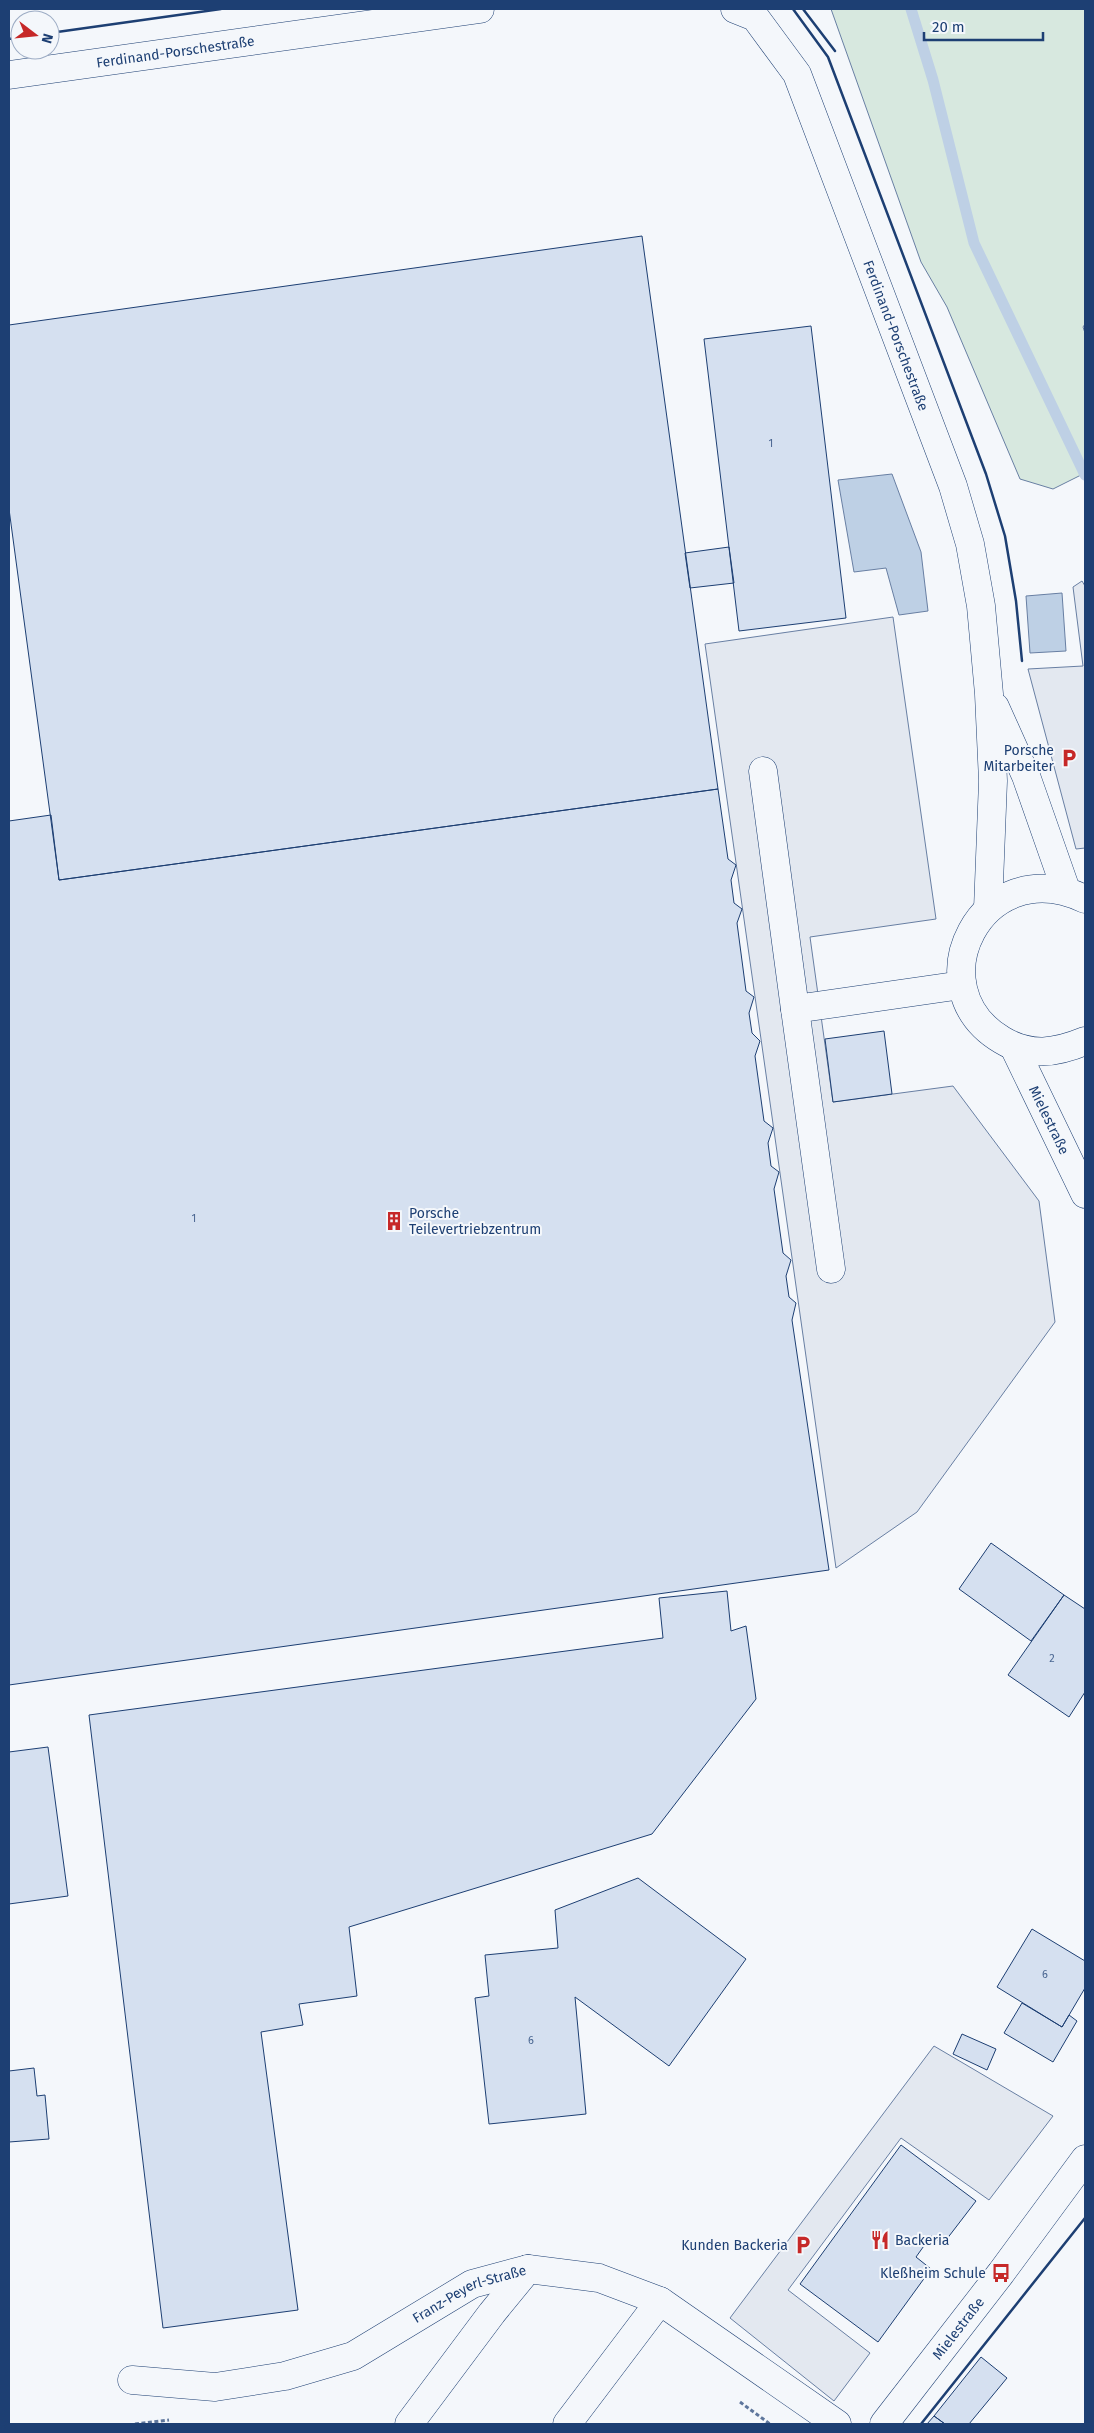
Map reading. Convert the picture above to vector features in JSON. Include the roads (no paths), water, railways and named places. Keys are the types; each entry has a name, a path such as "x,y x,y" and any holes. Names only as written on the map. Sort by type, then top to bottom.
{"street":[{"name":"Ferdinand-Porschestraße","path":"9,75 338,18 480,9"},
{"name":"Ferdinand-Porschestraße","path":"735,9 754,17 797,74 953,486 970,544 981,606 989,694 993,781 988,909"},
{"name":"Ferdinand-Porschestraße","path":"989,694 1076,895"},
{"path":"763,771 831,1269"},
{"path":"1076,895 1038,887 1011,894 988,909 970,931 962,958 962,985 972,1012 990,1033 1014,1047 1038,1053 1063,1051 1085,1042"},
{"path":"795,1009 962,985"},
{"name":"Mielestraße","path":"1014,1047 1085,1194"},
{"name":"Mielestraße","path":"884,2424 958,2331 1085,2159"},
{"path":"409,2424 492,2313 528,2269"},
{"name":"Franz-Peyerl-Straße","path":"132,2380 216,2387 285,2376 353,2356 472,2284 528,2269 598,2278 660,2301 837,2424"},
{"path":"567,2424 660,2301"}],"water":[{"path":"892,474 921,552 928,611 899,615 886,568 854,572 838,480"},
{"path":"1062,593 1066,651 1030,653 1026,596"}],"waterway":[{"path":"911,9 933,80 974,243 1085,475"}],"place":[{"name":"Porsche Mitarbeiter","path":"1069,758"},
{"name":"Porsche Teilevertriebzentrum","path":"394,1221"},
{"name":"Backeria","path":"880,2240"},
{"name":"Kunden Backeria","path":"803,2245"},
{"name":"Kleßheim Schule","path":"1001,2273"}]}
